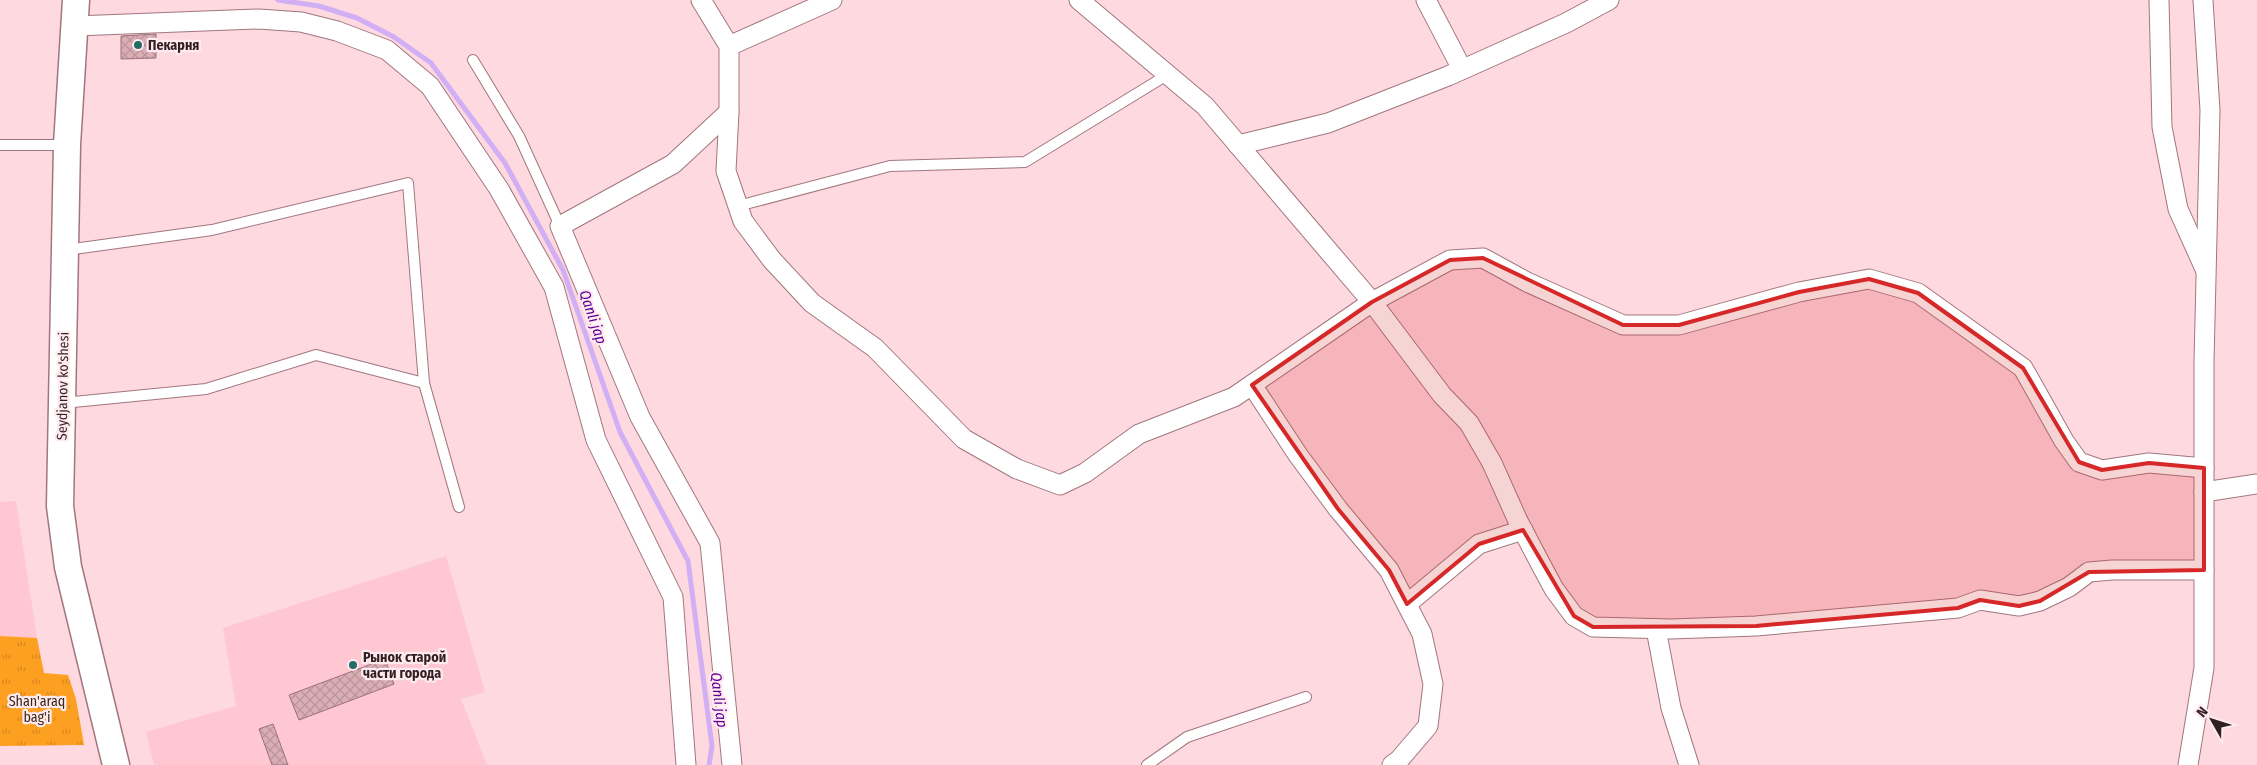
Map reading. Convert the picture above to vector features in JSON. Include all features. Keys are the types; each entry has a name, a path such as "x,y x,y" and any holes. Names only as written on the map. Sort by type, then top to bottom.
{"main road":[{"name":"Seydjanov ko'shesi","path":"76,0 67,145 60,486 61,526 80,620 116,765"}],"street":[{"path":"701,0 729,46 729,112 726,171 743,221 772,260 812,303 875,348 964,439 1017,469 1060,485 1086,473 1139,434 1234,397 1372,302 1450,260 1483,258 1527,282 1623,326 1679,325 1799,292 1869,279 1918,292 2023,368 2064,440 2079,462 2102,470 2149,463 2204,468"},
{"path":"729,46 832,0"},
{"path":"1079,0 1205,106 1372,302 1442,396 1469,423 1492,463 1523,530 1554,589 1574,616 1593,627 1656,629 1756,626 1958,608 1980,600 2019,606 2040,601 2069,587 2089,572 2112,570 2204,570"},
{"path":"1426,0 1462,69"},
{"path":"1238,145 1328,123 1462,69 1566,23 1609,0"},
{"path":"2159,0 2162,127 2178,209 2207,273"},
{"path":"2188,765 2204,668 2204,468 2210,110 2203,0"},
{"path":"75,26 259,19 301,22 337,30 386,50 430,86 499,189 554,287 596,440 673,597 686,765"},
{"path":"729,112 673,164 560,226 640,417 710,543 732,765"},
{"path":"1252,385 1298,455 1338,509 1389,570 1422,634 1433,684 1428,726 1399,760 1392,765"},
{"path":"2204,492 2257,484"},
{"path":"1407,604 1479,544 1523,530"},
{"path":"1656,629 1671,708 1689,765"}],"lane":[{"path":"473,60 519,136 560,226"},
{"path":"738,206 890,166 1025,162 1168,75"},
{"path":"0,145 67,145"},
{"path":"65,250 212,230 408,183 424,383 459,507"},
{"path":"63,403 206,388 316,355 424,383"},
{"path":"1147,765 1187,737 1306,697"}],"highlighted area":[{"path":"1483,258 1623,325 1679,325 1799,292 1869,279 1918,293 2023,368 2079,462 2102,470 2149,463 2204,468 2204,570 2089,572 2040,601 2019,606 1980,600 1958,608 1756,626 1593,627 1574,616 1523,530 1479,544 1407,604 1389,570 1338,509 1252,385 1372,302 1450,260"}],"shaded area":[{"path":"16,501 37,638 0,636 0,502"},
{"name":"Рынок старой части города","path":"446,556 485,692 461,699 487,765 154,765 146,732 236,706 223,628"}],"green space":[{"name":"Shan'araq bag'i","path":"0,636 37,638 44,673 68,675 76,699 84,745 0,746"}],"building":[{"name":"Пекарня","path":"156,34 156,58 121,59 121,36"},
{"path":"385,659 394,684 299,720 289,695"},
{"path":"273,724 288,765 272,765 259,729"}],"waterway":[{"name":"Qanli jap","path":"278,0 319,6 357,18 394,37 431,63 505,163 563,270 620,432 688,561 712,746 709,765"}],"place":[{"name":"Пекарня","path":"138,45"},
{"name":"Рынок старой части города","path":"353,665"}]}
